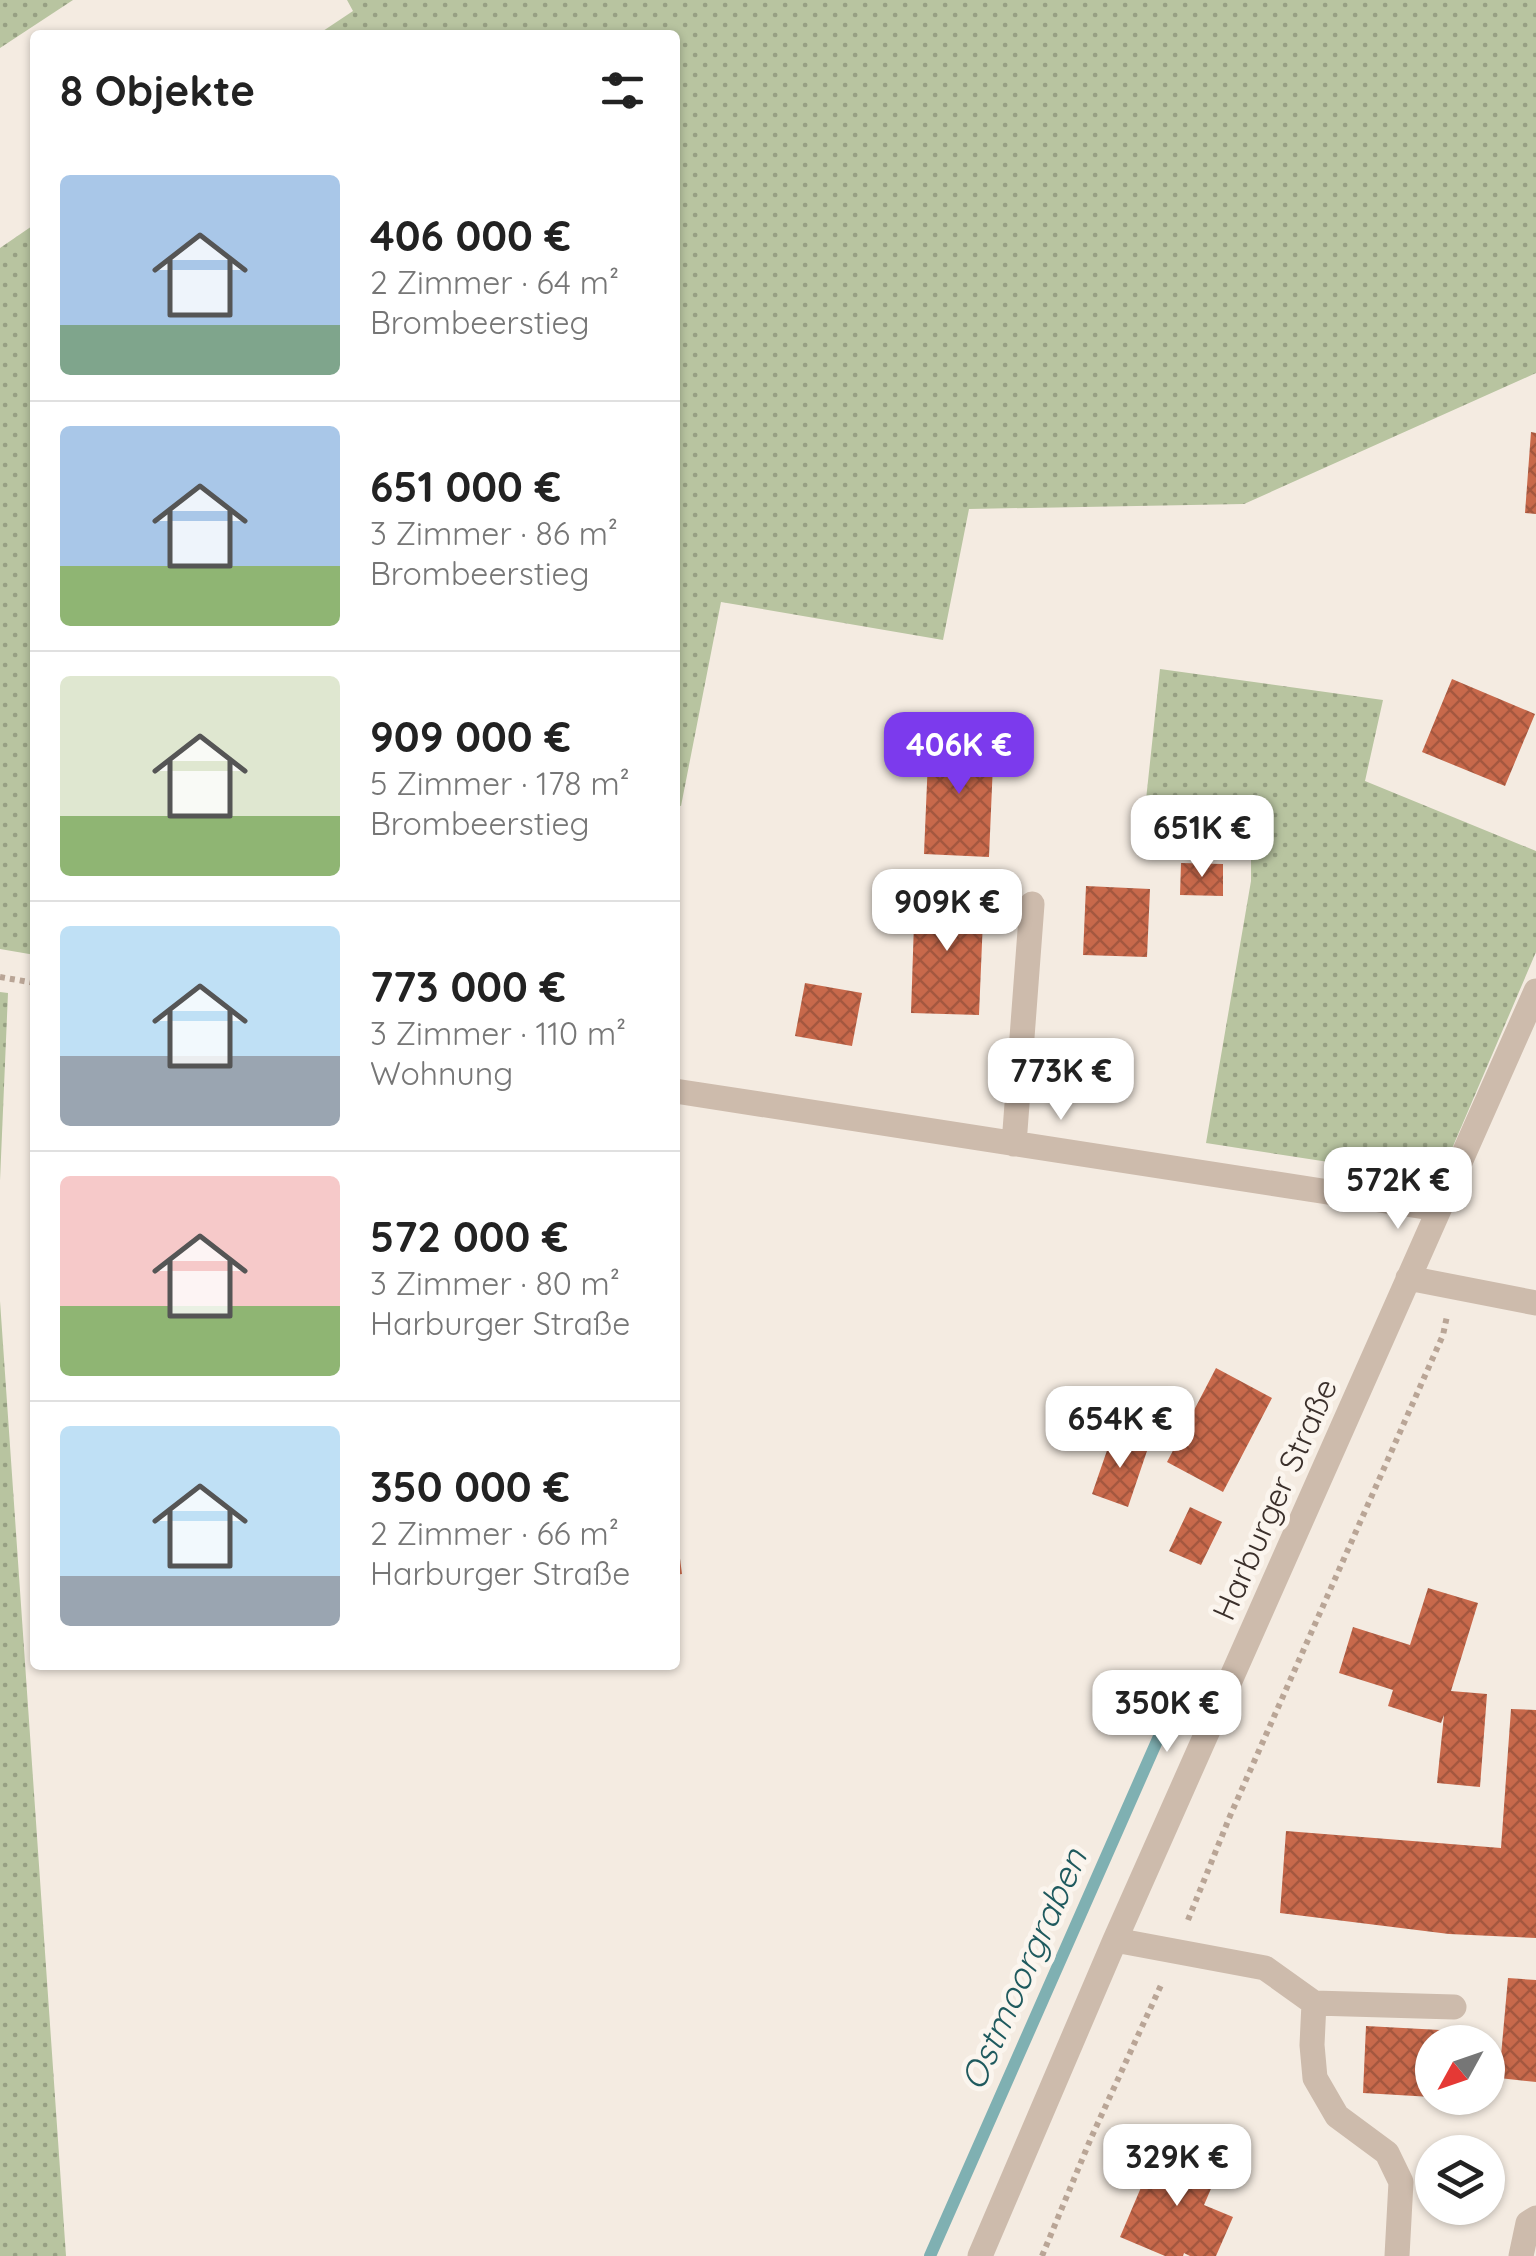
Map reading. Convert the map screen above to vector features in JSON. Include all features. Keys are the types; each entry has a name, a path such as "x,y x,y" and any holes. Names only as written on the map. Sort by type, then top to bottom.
{"street":[{"path":"1014,1144 1032,904"},
{"name":"Harburger Straße","path":"980,2256 1115,1940 1536,990"},
{"path":"680,1092 1438,1209"},
{"path":"1408,1278 1536,1302"},
{"path":"1115,1940 1265,1968 1314,2003 1454,2007"},
{"path":"1314,2003 1315,2078 1337,2116 1387,2154 1400,2182 1397,2256"},
{"path":"1521,2256 1528,2223 1536,2218"}],"path":[{"path":"0,976 30,981"},
{"path":"1042,2256 1176,1952 1230,1816 1443,1335 1454,1286"}],"green space":[{"path":"0,0 73,0 0,48"},
{"path":"347,0 1536,0 1536,373 1244,504 969,509 943,640 721,602 680,806 680,30 324,30 353,11"},
{"path":"30,227 30,954 0,949 0,248"},
{"path":"1160,669 1383,700 1365,781 1536,851 1536,952 1439,1179 1206,1143 1251,881 1251,841 1142,837"},
{"path":"0,992 8,993 0,1181"},
{"path":"0,1301 66,2256 0,2256"}],"building":[{"path":"1531,432 1536,433 1536,514 1525,513"},
{"path":"1452,679 1535,714 1505,786 1422,752"},
{"path":"929,736 994,740 989,857 924,854"},
{"path":"1181,863 1223,864 1223,896 1180,895"},
{"path":"1086,886 1150,889 1147,957 1083,955"},
{"path":"915,892 984,895 979,1015 911,1013"},
{"path":"805,983 862,993 852,1046 795,1036"},
{"path":"1216,1368 1272,1398 1223,1492 1167,1462"},
{"path":"1112,1436 1148,1448 1128,1507 1092,1494"},
{"path":"1190,1507 1222,1522 1201,1565 1169,1551"},
{"path":"1428,1588 1478,1603 1451,1691 1487,1694 1480,1787 1437,1783 1444,1715 1441,1723 1388,1706 1393,1690 1339,1673 1353,1627 1410,1645"},
{"path":"1511,1709 1536,1710 1536,1938 1449,1934 1280,1913 1286,1831 1501,1848"},
{"path":"1508,1978 1536,1980 1536,2082 1505,2079"},
{"path":"1366,2026 1415,2029 1415,2096 1363,2093"},
{"path":"1159,2145 1219,2170 1204,2205 1233,2217 1216,2256 1165,2256 1120,2237"}],"waterway":[{"name":"Ostmoorgraben","path":"930,2256 1172,1707"}]}
